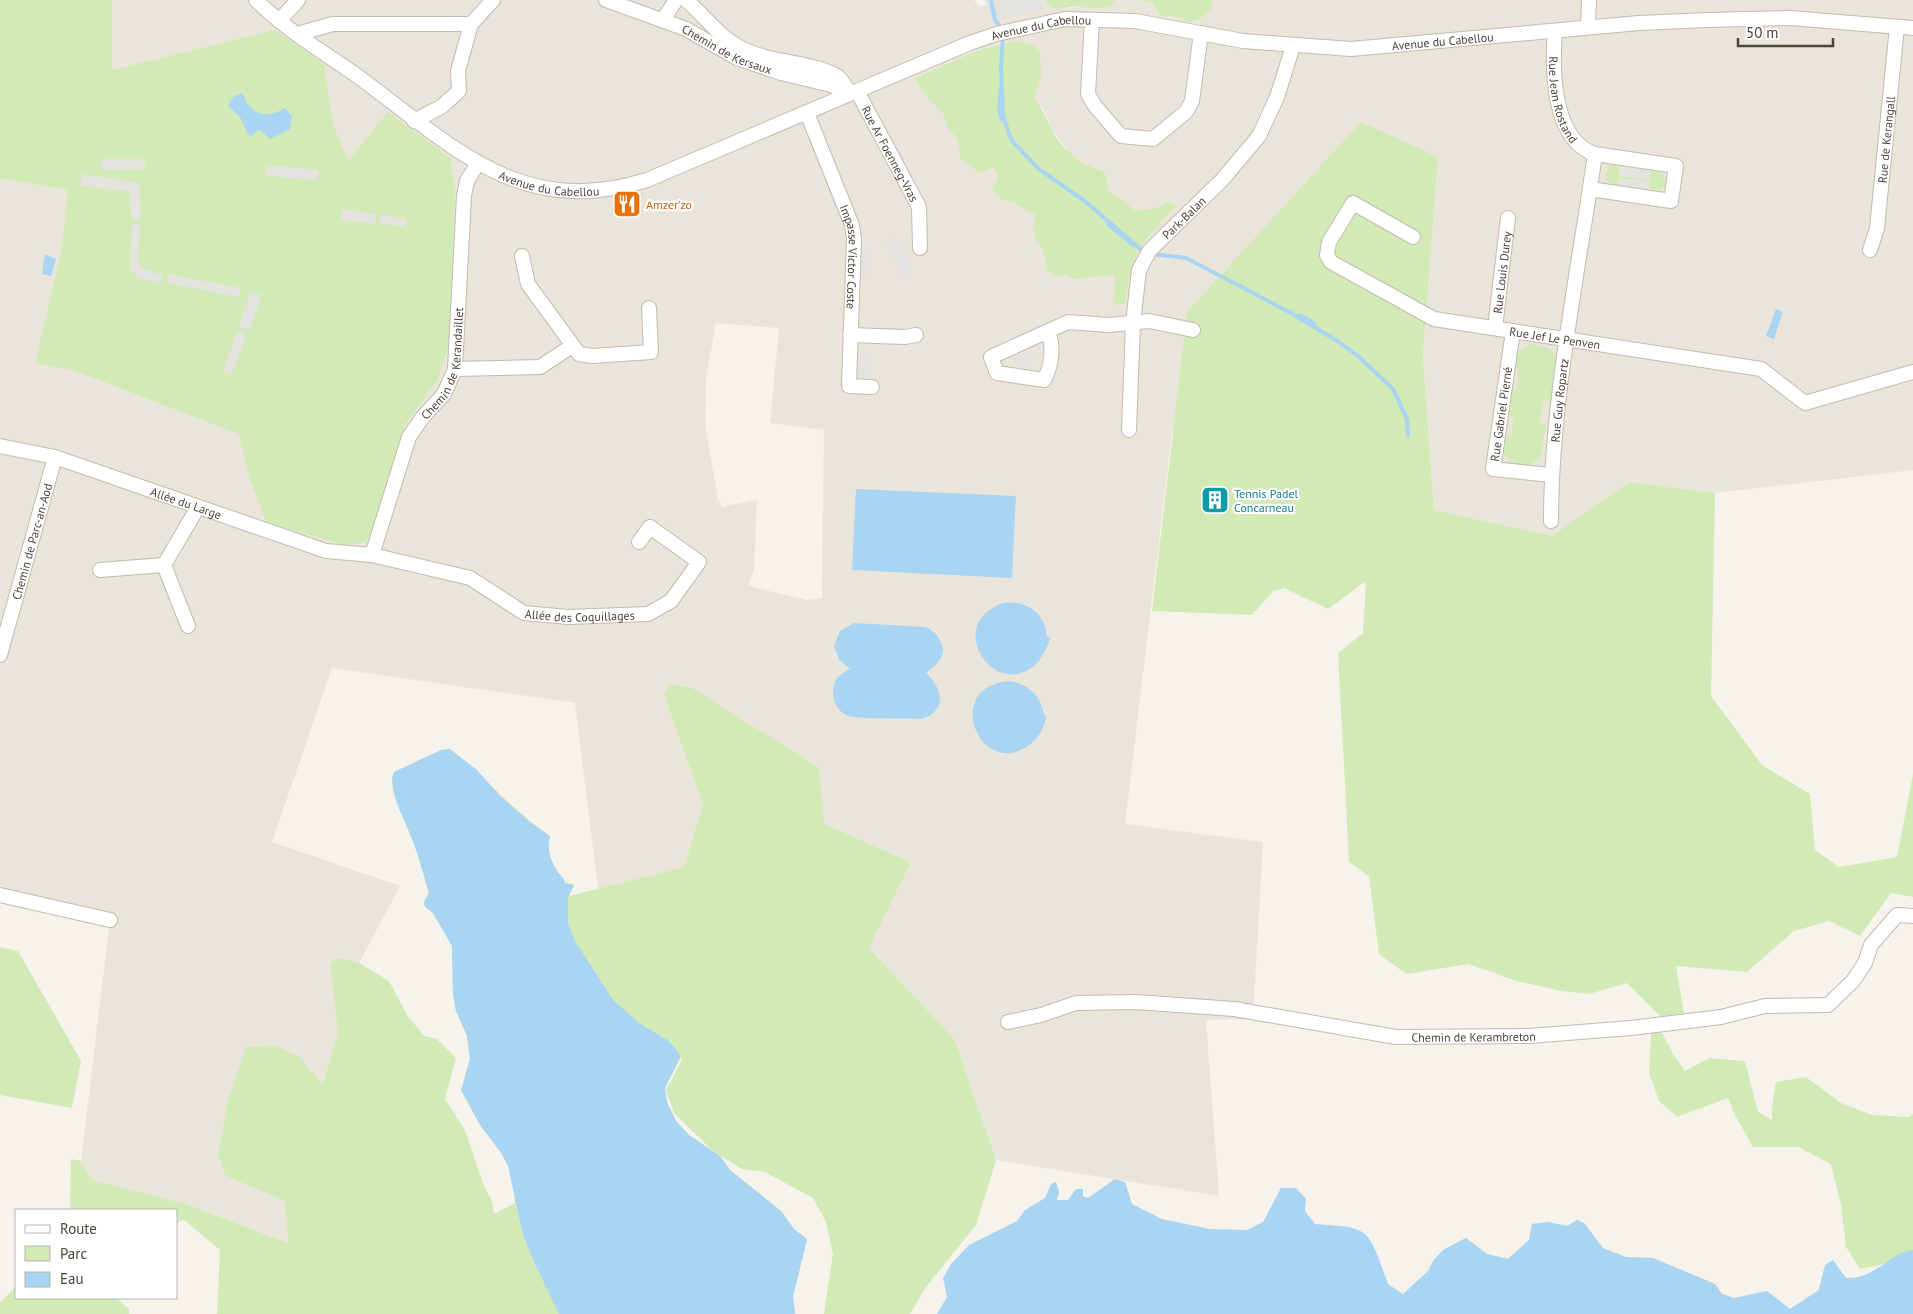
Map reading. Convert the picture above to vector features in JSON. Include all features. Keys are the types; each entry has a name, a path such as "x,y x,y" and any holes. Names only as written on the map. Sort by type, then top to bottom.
{"street":[{"name":"Avenue du Cabellou","path":"256,0 279,21 356,76 414,121 478,163 512,179 552,191 603,191 622,188 672,171 996,34 1065,19 1135,21 1243,41 1351,49 1639,23 1774,18 1913,28"},
{"path":"279,21 298,0"},
{"path":"414,121 441,106 459,91 458,70 471,24 493,0"},
{"name":"Chemin de Kersaux","path":"606,0 686,30 736,58 853,93"},
{"path":"663,20 676,0"},
{"name":"Rue Ar Foenneg-Vras","path":"686,0 719,33 740,48 765,58 830,73 843,82 853,93 919,207 920,248"},
{"path":"1588,28 1589,0"},
{"path":"1092,20 1088,94 1121,136 1153,139 1186,112 1192,101 1201,33"},
{"path":"297,34 333,24 471,24"},
{"name":"Rue de Kerangall","path":"1870,250 1877,228 1897,26"},
{"name":"Rue Jean Rostand","path":"1555,31 1554,50 1558,112 1568,133 1576,144 1595,154"},
{"name":"Park-Balan","path":"1130,430 1132,323 1139,270 1144,260 1177,222 1211,191 1250,148 1277,98 1293,46"},
{"name":"Impasse Victor Coste","path":"807,113 852,225 854,239 848,386 872,387"},
{"path":"1590,189 1671,200 1676,166 1595,154"},
{"name":"Rue Guy Ropartz","path":"1551,521 1551,475 1568,338 1595,154"},
{"name":"Chemin de Kerandaillet","path":"372,555 409,437 444,394 455,370 464,196 468,181 478,163"},
{"name":"Rue Jef Le Penven","path":"1413,237 1353,203 1329,242 1327,255 1331,262 1434,319 1761,369 1805,403 1913,372"},
{"name":"Rue Louis Durey","path":"1495,328 1508,218"},
{"path":"522,256 528,284 579,354 592,356 651,352 649,308"},
{"path":"1048,331 1052,344 1048,372 1044,380 997,373 991,357 1048,331 1068,322 1109,324 1149,321 1193,330"},
{"name":"Rue Gabriel Pierné","path":"1513,330 1493,469 1551,475"},
{"path":"850,335 905,338 916,335"},
{"path":"455,370 540,367 572,346"},
{"name":"Allée du Large","path":"0,446 55,458 326,551 372,555"},
{"name":"Chemin de Parc-an-Aod","path":"0,655 55,458"},
{"path":"164,565 198,507"},
{"name":"Allée des Coquillages","path":"372,555 470,578 524,613 568,617 648,614 671,600 699,562 650,527 639,542"},
{"path":"100,570 164,565"},
{"path":"164,565 188,626"},
{"path":"0,895 110,920"},
{"name":"Chemin de Kerambreton","path":"1008,1022 1041,1015 1076,1003 1136,1002 1234,1009 1396,1037 1529,1036 1631,1028 1721,1017 1765,1006 1828,1005 1852,981 1865,963 1871,946 1897,915 1913,916"}],"shaded area":[{"path":"0,0 974,0 980,7 1001,0 1046,0 1047,4 1069,9 1079,6 1088,9 1110,7 1115,0 1138,0 1152,3 1169,18 1177,17 1190,21 1201,18 1212,8 1213,0 1913,0 1913,470 1715,493 1629,482 1552,536 1434,510 1423,355 1438,158 1172,432 1125,824 1263,842 1253,1019 1206,1020 1219,1196 996,1160 955,1040 869,948 911,862 824,824 818,768 664,695 703,805 685,867 598,889 575,703 332,668 272,842 400,886 359,963 339,958 336,1004 338,1032 323,1084 299,1057 226,1176 286,1201 288,1243 186,1204 92,1180 81,1161 109,928 0,901","holes":["1013,41 1041,77 1034,97 1043,108 1051,128 1073,158 1105,172 1109,190 1136,211 1156,208 1170,201 1177,206 1156,227 1135,257 1128,278 1125,304 1113,305 1115,275 1073,279 1047,258 1038,244 1035,215 1014,203 1001,199 999,179 993,168 960,158 958,140 948,128 942,112 915,78 974,52","716,323 779,328 770,423 824,430 822,598 807,600 748,586 754,570 757,500 722,507 718,499 705,425 706,377"]},
{"path":"985,0 1042,0 1045,8 993,23"},
{"path":"101,159 145,159 145,169 102,170"},
{"path":"266,165 318,170 317,181 265,175"},
{"path":"1621,166 1650,170 1648,178 1620,175"},
{"path":"82,174 139,183 141,220 132,220 129,191 80,186"},
{"path":"1620,180 1647,182 1647,190 1620,187"},
{"path":"343,209 376,214 375,224 341,220"},
{"path":"381,214 406,219 405,227 379,223"},
{"path":"140,224 138,262 143,269 163,275 160,284 138,278 130,268 132,225"},
{"path":"897,236 915,273 904,279 885,242"},
{"path":"862,248 872,249 870,275 860,274"},
{"path":"168,274 241,288 239,297 167,283"},
{"path":"250,292 261,295 250,330 239,326"},
{"path":"238,330 247,334 232,374 223,370"},
{"path":"1014,353 1034,354 1031,375 1011,372"},
{"path":"858,354 873,355 872,379 856,378"}],"green space":[{"path":"0,0 112,0 112,70 275,30 324,64 333,125 348,161 388,112 450,158 455,192 449,345 437,381 406,423 378,518 366,542 346,545 267,523 250,480 239,434 73,370 39,364 36,359 62,249 68,190 0,178"},
{"path":"1046,0 1115,0 1110,7 1088,9 1079,6 1055,9 1047,4"},
{"path":"1139,0 1213,0 1212,8 1201,18 1190,22 1177,17 1161,16 1152,3"},
{"path":"1013,41 1029,43 1040,51 1041,77 1034,97 1056,136 1067,150 1080,161 1105,172 1109,190 1136,211 1156,208 1170,201 1177,206 1155,229 1140,249 1131,273 1125,304 1113,305 1115,275 1073,279 1066,275 1055,276 1046,269 1046,261 1034,232 1035,215 1014,203 1001,199 991,187 999,179 993,168 980,173 960,158 958,140 948,128 942,112 921,90 915,78 974,52"},
{"path":"1361,122 1438,157 1423,355 1434,510 1552,536 1629,482 1715,493 1711,696 1762,765 1810,794 1815,850 1839,867 1897,857 1913,774 1913,897 1891,893 1860,936 1829,921 1794,931 1747,972 1676,966 1684,1014 1660,1016 1627,983 1589,994 1562,991 1520,982 1468,964 1406,974 1379,954 1369,876 1349,862 1338,653 1363,633 1366,581 1328,609 1284,588 1273,591 1252,615 1152,611 1187,312"},
{"path":"1611,165 1619,166 1619,176 1649,179 1651,171 1663,173 1667,183 1660,190 1650,190 1649,181 1619,178 1619,187 1608,184 1605,173"},
{"path":"1531,344 1550,349 1556,358 1550,401 1543,401 1540,424 1546,425 1541,457 1531,464 1521,465 1512,461 1503,453 1504,435 1511,436 1514,418 1507,416 1511,390 1517,390 1518,367 1514,366 1516,358 1521,349"},
{"path":"670,684 692,688 819,768 824,824 911,862 869,948 955,1040 996,1160 976,1225 926,1287 910,1314 824,1314 833,1254 826,1222 813,1198 765,1172 742,1169 713,1151 674,1113 666,1090 682,1060 680,1058 665,1088 667,1102 676,1121 689,1135 720,1156 730,1170 781,1211 794,1229 807,1239 793,1297 795,1314 217,1314 220,1250 184,1220 178,1222 178,1209 70,1209 71,1159 81,1161 92,1180 186,1204 288,1243 285,1201 226,1176 218,1155 228,1101 246,1047 277,1046 299,1057 323,1084 338,1032 330,963 339,958 359,963 389,981 407,1015 424,1036 437,1039 456,1058 445,1099 465,1130 484,1186 492,1201 494,1214 515,1203 513,1181 508,1166 502,1154 480,1125 461,1090 470,1059 467,1036 456,1011 453,995 452,946 433,913 425,907 424,902 429,893 416,848 394,795 392,779 394,772 441,750 450,749 524,816 550,836 549,849 554,865 565,883 574,885 569,896 684,867 703,805 664,695"},
{"path":"0,947 18,951 81,1061 72,1108 0,1095"},
{"path":"1662,1032 1673,1054 1685,1071 1710,1058 1745,1061 1758,1112 1772,1120 1776,1082 1806,1077 1841,1103 1872,1115 1909,1117 1913,1114 1913,1278 1821,1314 1418,1282 1443,1250 1466,1238 1487,1254 1508,1259 1529,1240 1532,1224 1548,1222 1567,1226 1577,1220 1584,1223 1603,1248 1626,1257 1653,1258 1715,1284 1722,1294 1734,1298 1767,1291 1790,1309 1819,1290 1825,1265 1833,1260 1846,1278 1859,1279 1888,1263 1860,1269 1846,1247 1841,1205 1831,1164 1798,1147 1753,1147 1728,1098 1677,1117 1659,1101 1649,1073 1651,1033"},
{"path":"15,1288 15,1299 117,1299 129,1309 129,1314 0,1314 0,1302"}],"water":[{"path":"242,93 251,108 260,113 275,113 285,108 292,116 290,129 270,139 260,130 256,131 253,136 248,135 240,117 228,106 233,97"},
{"path":"45,254 56,259 51,276 42,274"},
{"path":"1776,309 1783,312 1774,339 1766,336"},
{"path":"856,489 1016,496 1012,578 852,570"},
{"path":"1003,603 1020,604 1033,610 1043,621 1047,637 1050,637 1039,661 1021,673 1006,674 992,668 982,656 976,642 977,627 985,613"},
{"path":"854,623 926,627 935,633 941,642 943,652 938,662 926,673 932,679 939,692 940,699 936,711 921,719 861,718 846,715 840,711 834,699 833,687 838,678 850,669 840,661 834,646 840,631"},
{"path":"1008,681 1022,684 1032,691 1037,696 1046,716 1043,727 1035,740 1028,746 1011,753 995,751 983,742 975,729 973,713 977,699 988,687"},
{"path":"450,749 477,770 500,796 531,823 550,836 549,849 554,865 565,883 574,885 568,897 568,923 575,941 613,1000 639,1023 669,1041 679,1053 680,1058 665,1088 667,1102 676,1121 689,1135 720,1156 730,1170 781,1211 794,1229 807,1239 793,1297 795,1314 559,1314 523,1235 508,1166 502,1154 480,1125 461,1090 470,1059 467,1036 456,1011 453,995 452,946 433,913 425,907 424,902 429,893 416,848 394,795 392,779 394,772 441,750"},
{"path":"1115,1179 1125,1182 1132,1204 1162,1219 1210,1229 1247,1230 1263,1222 1281,1188 1296,1188 1306,1199 1305,1211 1315,1224 1354,1228 1365,1234 1375,1250 1388,1284 1403,1294 1429,1270 1433,1261 1443,1250 1466,1238 1487,1254 1508,1259 1529,1240 1532,1224 1548,1222 1567,1226 1577,1220 1584,1223 1603,1248 1626,1257 1653,1258 1715,1284 1722,1294 1734,1298 1767,1291 1790,1309 1819,1290 1825,1265 1833,1260 1846,1278 1857,1277 1874,1270 1897,1255 1913,1250 1913,1314 937,1314 947,1297 943,1278 951,1264 969,1245 1017,1221 1025,1210 1045,1198 1051,1184 1056,1182 1059,1192 1057,1200 1068,1200 1076,1189 1083,1189 1083,1196 1088,1198"}],"waterway":[{"path":"991,0 995,20 1001,28"},
{"path":"1003,35 1001,68 1003,117 1012,141 1039,169 1086,202 1145,253"},
{"path":"1001,87 999,109 1002,120"},
{"path":"1108,224 1133,245"},
{"path":"1152,254 1186,258 1291,313 1339,342 1358,356 1393,389 1407,419 1408,435"},
{"path":"1300,315 1314,323"}],"place":[{"name":"Amzer’zo","path":"627,204"},
{"name":"Tennis Padel Concarneau","path":"1215,500"}]}
